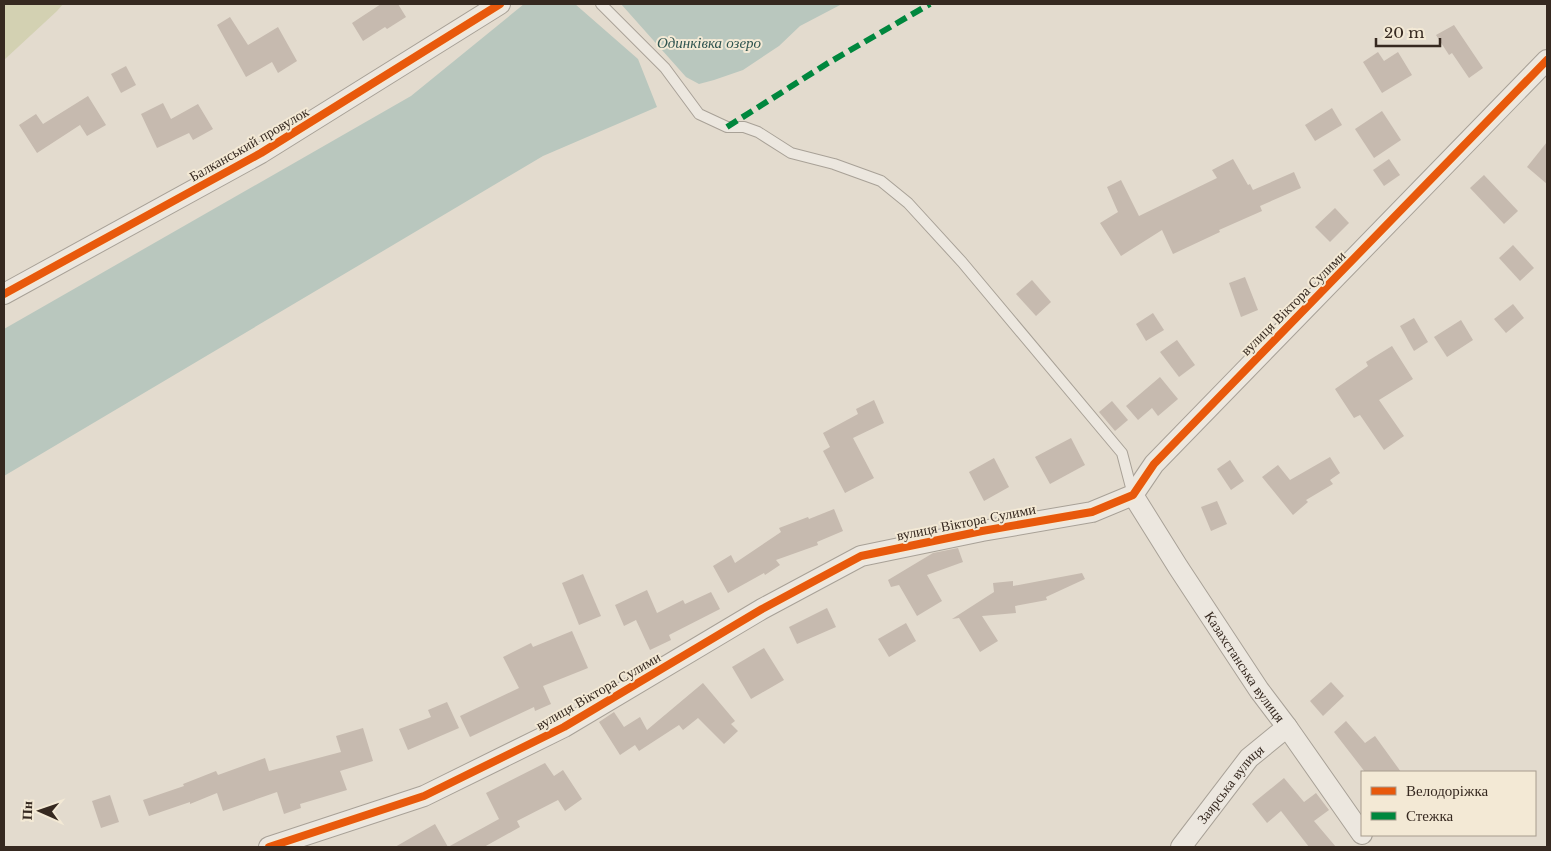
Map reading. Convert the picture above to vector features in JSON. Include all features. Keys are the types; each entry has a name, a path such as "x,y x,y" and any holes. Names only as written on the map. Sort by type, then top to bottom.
{"street":[{"name":"Балканський провулок","path":"4,294 261,153 500,4"},
{"name":"вулиця Віктора Сулими","path":"269,847 424,796 547,736 762,609 861,556 982,531 1092,512 1133,495 1154,464 1547,60"},
{"name":"Казахстанська вулиця","path":"1133,495 1259,690 1361,831"},
{"name":"Заярська вулиця","path":"1181,847 1249,758 1287,727"},
{"name":"Казахстанська вулиця","path":"1364,836 1372,847"}],"lane":[{"path":"601,4 665,68 699,114 727,127 744,127 758,132 791,153 834,164 881,181 908,203 968,269 1122,454 1133,495"}],"shaded area":[{"path":"4,4 63,4 4,60"}],"water":[{"path":"524,4 575,4 638,59 657,107 543,156 4,476 4,329 411,96"},
{"name":"Одинківка озеро","path":"621,4 842,4 800,26 779,46 743,70 699,84 686,77"}],"building":[{"path":"381,4 398,4 406,17 387,29 385,27 363,41 352,23"},
{"path":"230,17 248,45 278,27 297,61 278,73 272,62 246,77 217,25"},
{"path":"1454,25 1483,68 1469,78 1452,53 1449,55 1436,35"},
{"path":"1378,52 1384,61 1398,52 1412,75 1382,93 1363,62"},
{"path":"126,66 136,85 121,93 111,74"},
{"path":"88,96 106,125 87,136 80,125 37,153 19,125 36,114 43,124"},
{"path":"163,103 171,119 198,104 213,129 193,140 189,133 157,148 141,114"},
{"path":"1332,108 1342,125 1315,141 1305,125"},
{"path":"1382,111 1401,140 1374,158 1355,129"},
{"path":"1547,142 1547,184 1527,167"},
{"path":"1233,159 1253,190 1294,172 1301,188 1260,206 1262,211 1219,230 1220,232 1173,254 1162,230 1121,256 1100,223 1118,212 1107,187 1121,180 1139,216 1217,178 1212,170"},
{"path":"1389,159 1400,175 1384,186 1373,170"},
{"path":"1484,175 1518,211 1504,224 1470,188"},
{"path":"1335,208 1349,223 1330,242 1315,227"},
{"path":"1513,245 1534,268 1520,281 1499,258"},
{"path":"1245,277 1258,310 1241,317 1229,283"},
{"path":"1032,280 1051,302 1036,316 1016,294"},
{"path":"1513,304 1524,318 1506,333 1494,319"},
{"path":"1153,313 1164,330 1146,341 1136,324"},
{"path":"1414,318 1428,342 1414,351 1400,326"},
{"path":"1461,320 1473,340 1447,357 1434,337"},
{"path":"1177,340 1195,365 1179,377 1160,352"},
{"path":"1392,346 1413,379 1379,400 1404,436 1384,450 1360,415 1354,418 1335,389 1368,366 1366,362"},
{"path":"1160,377 1178,399 1158,416 1152,408 1138,420 1126,406"},
{"path":"874,400 884,423 853,438 874,478 845,493 823,451 830,447 823,433 858,414 856,409"},
{"path":"1112,401 1128,420 1115,431 1099,412"},
{"path":"1071,438 1085,465 1050,484 1035,457"},
{"path":"1330,457 1340,473 1330,480 1333,484 1306,500 1308,502 1293,515 1262,477 1278,465 1290,480"},
{"path":"994,458 1009,487 984,501 969,472"},
{"path":"1230,460 1244,481 1231,490 1217,469"},
{"path":"1217,501 1227,524 1211,531 1201,507"},
{"path":"834,509 843,531 817,542 818,545 776,560 780,565 765,575 764,573 728,593 713,566 731,555 735,563 781,532 779,528"},
{"path":"958,548 963,562 927,575 942,601 917,616 899,585 891,587 888,580 933,553"},
{"path":"1082,573 1085,579 1046,597 1047,600 1015,606 1016,613 982,616 998,641 980,652 959,618 952,619 994,592 993,583 1013,581 1013,586"},
{"path":"583,574 601,616 579,625 562,583"},
{"path":"647,590 657,613 683,600 685,604 711,592 720,609 669,635 671,640 650,650 636,620 624,626 615,605"},
{"path":"827,608 836,627 797,644 789,627"},
{"path":"906,623 916,641 889,657 878,639"},
{"path":"572,631 588,668 543,686 551,704 535,711 534,707 470,737 460,716 519,688 503,657 531,643 533,647"},
{"path":"764,648 784,680 751,699 732,667"},
{"path":"1331,682 1344,696 1323,716 1310,701"},
{"path":"703,683 735,721 731,724 738,731 724,744 698,718 683,730 679,725 639,751 635,745 620,755 599,722 614,712 624,727 640,717 647,730"},
{"path":"447,702 459,728 408,750 399,729 431,717 428,710"},
{"path":"1346,721 1365,743 1375,736 1400,771 1364,771 1334,732"},
{"path":"363,728 373,761 340,771 347,790 300,804 301,808 284,814 277,792 223,811 217,793 190,804 190,802 149,816 143,800 184,786 183,784 216,771 218,775 265,758 269,771 341,752 336,736"},
{"path":"545,763 554,776 563,770 582,799 565,811 558,800 517,821 520,827 484,847 448,847 499,819 486,793"},
{"path":"1284,778 1304,802 1316,793 1329,810 1314,821 1336,847 1309,847 1281,811 1267,823 1252,804"},
{"path":"110,795 119,822 101,828 92,801"},
{"path":"435,824 448,847 395,847"}],"marked path":[{"path":"727,127 828,63 930,4"}],"cycle path":[{"path":"4,294 261,153 500,4"},
{"path":"269,847 424,796 564,727 762,609 861,556 982,531 1092,512 1133,495 1154,464 1547,60"}]}
